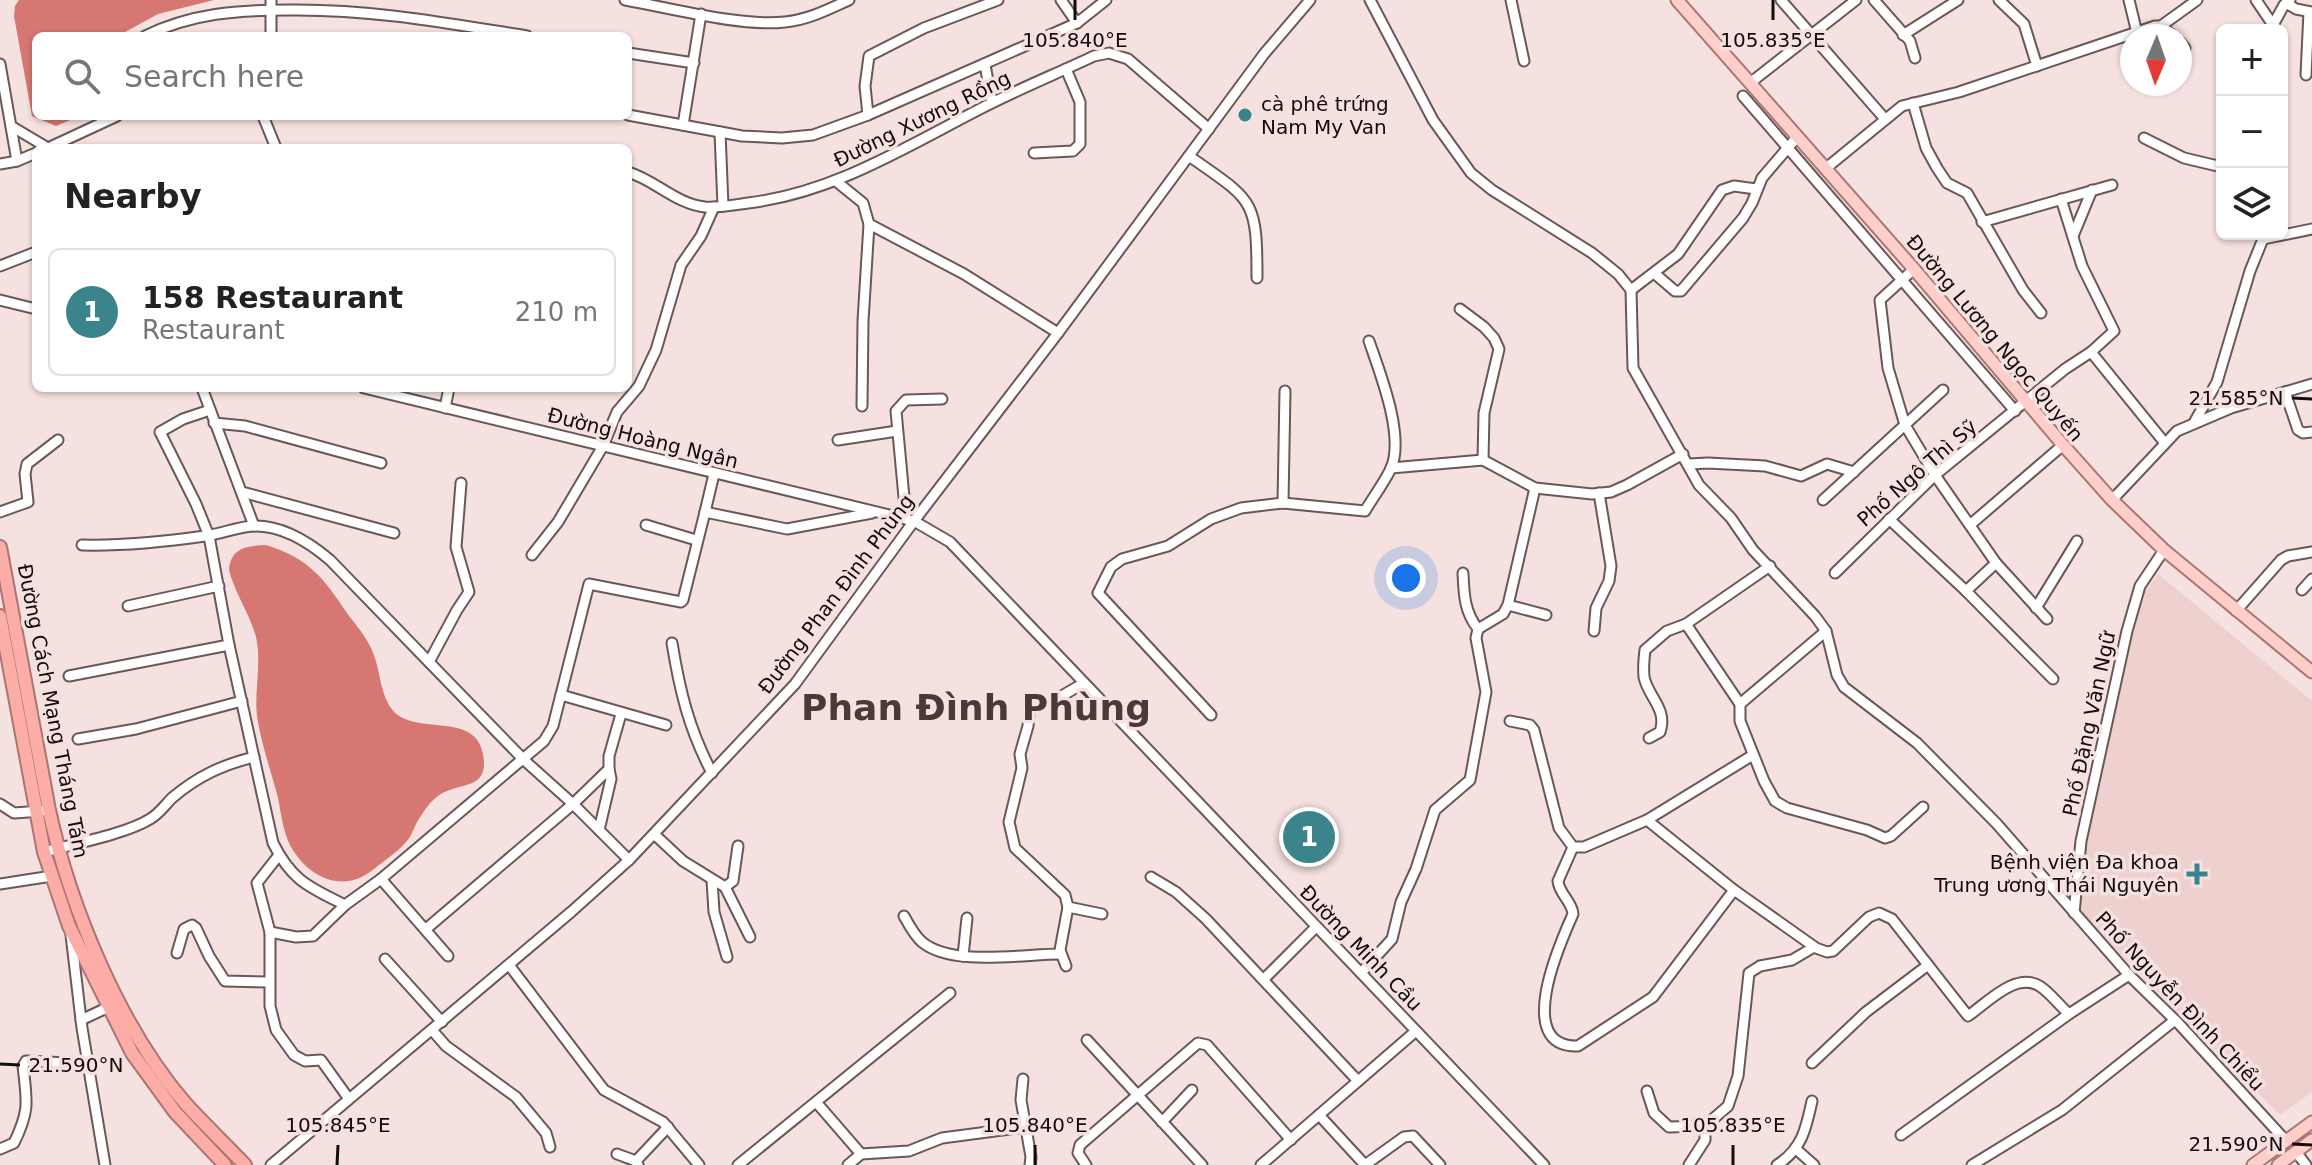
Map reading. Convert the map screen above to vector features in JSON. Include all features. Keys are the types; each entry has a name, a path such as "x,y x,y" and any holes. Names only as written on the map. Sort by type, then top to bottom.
{"highway":[{"name":"Đường Cách Mạng Tháng Tám","path":"0,547 42,811"},
{"name":"Đường Cách Mạng Tháng Tám","path":"0,616 4,656 51,851 52,876 69,926 114,1005 165,1076 185,1102 245,1165"},
{"name":"Đường Cách Mạng Tháng Tám","path":"51,851 81,919 132,1053 175,1112 225,1165"}],"main road":[{"name":"Đường Lương Ngọc Quyến","path":"1677,0 2112,500 2164,550 2312,672"},
{"path":"2253,1165 2312,1122"},
{"path":"2278,1165 2312,1140"},
{"path":"2286,1141 2296,1152"}],"street":[{"path":"625,0 701,14 784,23 808,18 849,0"},
{"path":"868,115 865,86 869,56 924,28 998,0"},
{"path":"1061,0 1077,23"},
{"path":"632,116 742,136 813,135 868,115 1077,23 1106,0"},
{"name":"Đường Phan Đình Phùng","path":"271,1165 629,860 795,684 910,520 1058,333 1264,54 1310,0"},
{"path":"1370,0 1433,120 1471,173 1492,190 1592,253 1618,274 1631,290 1678,254 1722,190 1734,186 1756,189"},
{"path":"1511,0 1524,61"},
{"path":"1781,0 1885,119"},
{"path":"1750,83 1856,0"},
{"path":"1874,0 1912,44 1915,58"},
{"path":"1903,35 1958,0"},
{"path":"1999,0 2024,24 2037,66"},
{"path":"2129,0 2135,24"},
{"path":"2164,24 2197,0"},
{"path":"2256,0 2271,24"},
{"path":"2275,24 2288,2 2296,9 2310,12 2306,75"},
{"path":"155,32 191,17 271,5 386,13 502,32"},
{"path":"271,5 271,32"},
{"path":"683,125 701,14"},
{"path":"1825,169 1902,106 1959,92 2120,39"},
{"name":"Đường Xương Rồng","path":"632,174 686,203 718,207 790,196 837,182 992,102 1109,53 1128,59 1209,129"},
{"path":"632,54 694,63"},
{"path":"0,64 17,161"},
{"path":"985,65 992,102"},
{"path":"1034,153 1073,151 1080,144 1080,102 1066,69"},
{"path":"1743,96 2015,411"},
{"path":"1913,103 1926,148 1937,168 1947,183 1967,193 2023,290 2041,313"},
{"path":"55,144 100,120"},
{"path":"265,120 274,144"},
{"path":"11,126 41,144"},
{"path":"532,555 558,522 603,446 612,421 639,386 651,361 681,265 718,207 720,132"},
{"path":"1654,273 1675,291 1681,291 1743,218 1762,178 1797,137"},
{"path":"2144,138 2184,158 2216,166"},
{"path":"0,164 32,155"},
{"path":"1189,156 1236,189 1247,201 1257,229 1257,278"},
{"path":"837,182 863,203 869,224 862,406"},
{"path":"1982,222 2112,185"},
{"path":"2073,236 2092,190"},
{"path":"2061,199 2082,266 2114,328 2091,352 2164,442"},
{"path":"869,224 964,274 1058,333"},
{"path":"2288,233 2312,229"},
{"path":"2195,421 2217,382 2250,271 2263,240"},
{"path":"0,266 32,254"},
{"path":"1914,269 1882,297 1880,303 1888,368 1905,425 1935,475 1996,563 2047,619"},
{"name":"Phố Nguyễn Đình Chiểu","path":"1631,290 1633,368 1699,485 1731,518 1753,550 1826,631 1837,675 1844,687 1917,743 1997,824 2129,975 2175,1020 2286,1141"},
{"path":"0,300 32,308"},
{"path":"1460,309 1484,327 1499,349 1484,413 1483,460"},
{"path":"1211,715 1098,593 1111,567 1122,559 1168,546 1211,519 1241,508 1283,503 1365,511 1391,468 1394,431 1387,394 1369,341"},
{"name":"Phố Ngô Thì Sỹ","path":"1835,573 1935,475 2065,369 2091,352"},
{"path":"2112,500 2164,442 2195,421 2312,384"},
{"path":"1823,500 1943,390"},
{"path":"1283,503 1285,391"},
{"path":"203,392 254,526"},
{"name":"Đường Hoàng Ngân","path":"380,392 910,520"},
{"path":"445,408 448,392"},
{"path":"2285,392 2298,430 2312,432"},
{"path":"910,520 896,411 906,400 942,399"},
{"path":"210,410 183,419 160,432 209,536 229,645 273,843 284,865 298,879 345,905"},
{"path":"214,423 245,426 381,463"},
{"path":"838,440 897,431"},
{"path":"0,512 28,502 27,464 58,440"},
{"path":"1971,524 2063,445"},
{"path":"1391,468 1483,460 1535,488 1599,493 1627,485 1683,454"},
{"path":"1689,464 1765,466 1801,476 1827,464 1854,472"},
{"path":"270,932 296,937 313,936 345,905 381,879 524,760 549,734 589,584 683,600 714,474"},
{"path":"429,662 469,592 456,547 461,483"},
{"path":"1361,973 1392,939 1401,902 1416,869 1435,810 1470,780 1486,692 1476,638 1478,629 1503,614 1508,605 1535,488"},
{"path":"242,492 394,533"},
{"path":"1594,631 1596,608 1609,581 1611,566 1599,493"},
{"path":"705,512 787,529 874,513"},
{"path":"1889,519 2053,679"},
{"name":"Đường Minh Cầu","path":"910,520 950,542 1544,1165"},
{"path":"646,525 696,540"},
{"path":"82,545 130,546 209,536 254,526 283,531 309,542 524,760 629,860"},
{"path":"2036,608 2077,541"},
{"name":"Phố Đặng Văn Ngữ","path":"2074,913 2081,841 2127,631 2140,586 2164,550"},
{"path":"2236,611 2281,560 2312,552"},
{"path":"1966,591 1996,563"},
{"path":"1649,738 1660,732 1663,724 1661,710 1644,678 1645,650 1667,631 1686,624 1770,566"},
{"path":"1463,573 1464,604 1469,618 1478,629"},
{"path":"2302,590 2312,579"},
{"path":"128,606 219,586"},
{"path":"1508,605 1546,615"},
{"path":"1686,624 1740,704 1740,721 1775,801 1787,808 1885,838 1923,807"},
{"path":"1740,704 1826,631"},
{"path":"672,643 685,711 712,773"},
{"path":"69,676 229,645"},
{"path":"1066,966 1061,954 1061,936 1068,907 1061,890 1015,848 1009,822 1022,768 1020,754 1030,705 1053,701 1084,683"},
{"path":"561,695 666,725"},
{"path":"78,739 136,729 242,701"},
{"path":"599,830 611,779 609,756 621,714"},
{"path":"1510,721 1530,725 1534,730 1559,828 1573,847"},
{"path":"1573,847 1584,847 1647,820 1753,755"},
{"path":"51,851 150,820 199,778 219,767 254,757"},
{"path":"426,929 573,804 609,769"},
{"path":"0,804 14,813 42,811"},
{"path":"1647,820 1734,890 1814,947 1833,951 1869,917 1879,913 1892,919 1968,1016 2015,982 2028,981 2040,986 2069,1014"},
{"path":"654,834 683,861 725,887 750,937"},
{"path":"725,887 733,881 738,846"},
{"path":"1573,847 1558,881 1573,914 1545,992 1544,1014 1547,1027 1554,1037 1569,1047 1578,1046 1653,997 1734,890"},
{"path":"279,855 257,883 270,932 272,1019 283,1042 301,1060 321,1060 349,1099"},
{"path":"0,884 52,876"},
{"path":"1151,877 1176,892 1206,919 1358,1081"},
{"path":"381,879 448,956"},
{"path":"712,880 714,912 727,957"},
{"path":"1068,907 1102,914"},
{"path":"904,916 922,942 932,948 963,956 1061,954"},
{"path":"963,956 967,918"},
{"path":"177,953 184,929 192,925 225,981 269,982"},
{"path":"69,926 105,1165"},
{"path":"1264,979 1316,927"},
{"path":"1647,1091 1654,1113 1669,1127 1705,1126 1728,1106 1738,1076 1749,973 1760,966 1792,960 1814,947"},
{"path":"385,959 442,1022"},
{"path":"509,965 604,1090 656,1117 699,1165"},
{"path":"1812,1063 1866,1012 1928,965"},
{"path":"1901,1135 2069,1014 2129,975"},
{"path":"738,1165 950,993"},
{"path":"81,1020 114,1005"},
{"path":"1972,1165 2062,1110 2175,1020"},
{"path":"432,1030 446,1046 516,1097 546,1133 550,1147"},
{"path":"1261,1165 1416,1031"},
{"path":"1087,1040 1202,1165"},
{"path":"1086,1165 1078,1153 1080,1145 1194,1044 1205,1044 1291,1140"},
{"path":"0,1149 14,1143 26,1119 28,1108 23,1066 26,1061 88,1064"},
{"path":"1023,1079 1021,1100 1030,1165"},
{"path":"1162,1122 1192,1090"},
{"path":"1777,1165 1796,1149 1805,1130 1812,1101"},
{"path":"816,1102 861,1154"},
{"path":"1319,1115 1365,1165 1404,1137 1413,1136 1440,1165"},
{"path":"1689,1165 1705,1140 1705,1126"},
{"path":"617,1154 637,1163 668,1127"},
{"path":"848,1165 861,1154 909,1151 942,1138 1026,1127"},
{"path":"1796,1149 1814,1165"},
{"path":"2296,1152 2306,1165"}],"shaded area":[{"path":"19,0 214,0 158,14 125,32 32,32 32,116 14,16"},
{"path":"42,120 70,120 56,126"},
{"path":"266,545 304,563 330,589 369,643 386,698 398,715 411,721 468,732 477,740 483,754 484,766 478,779 438,796 425,809 402,846 374,869 350,881 327,879 306,866 290,845 284,828 257,716 256,637 229,570 230,562 241,549"},
{"name":"Bệnh viện Đa khoa Trung ương Thái Nguyên","path":"2158,574 2312,701 2312,1092 2280,1115 2078,912 2087,836 2141,597"}],"place":[{"name":"cà phê trứng Nam My Van","path":"1245,115"},
{"name":"158 Restaurant","path":"1309,837"},
{"name":"Bệnh viện Đa khoa Trung ương Thái Nguyên","path":"2197,874"}],"district":[{"name":"Phan Đình Phùng","path":"976,707"}]}
